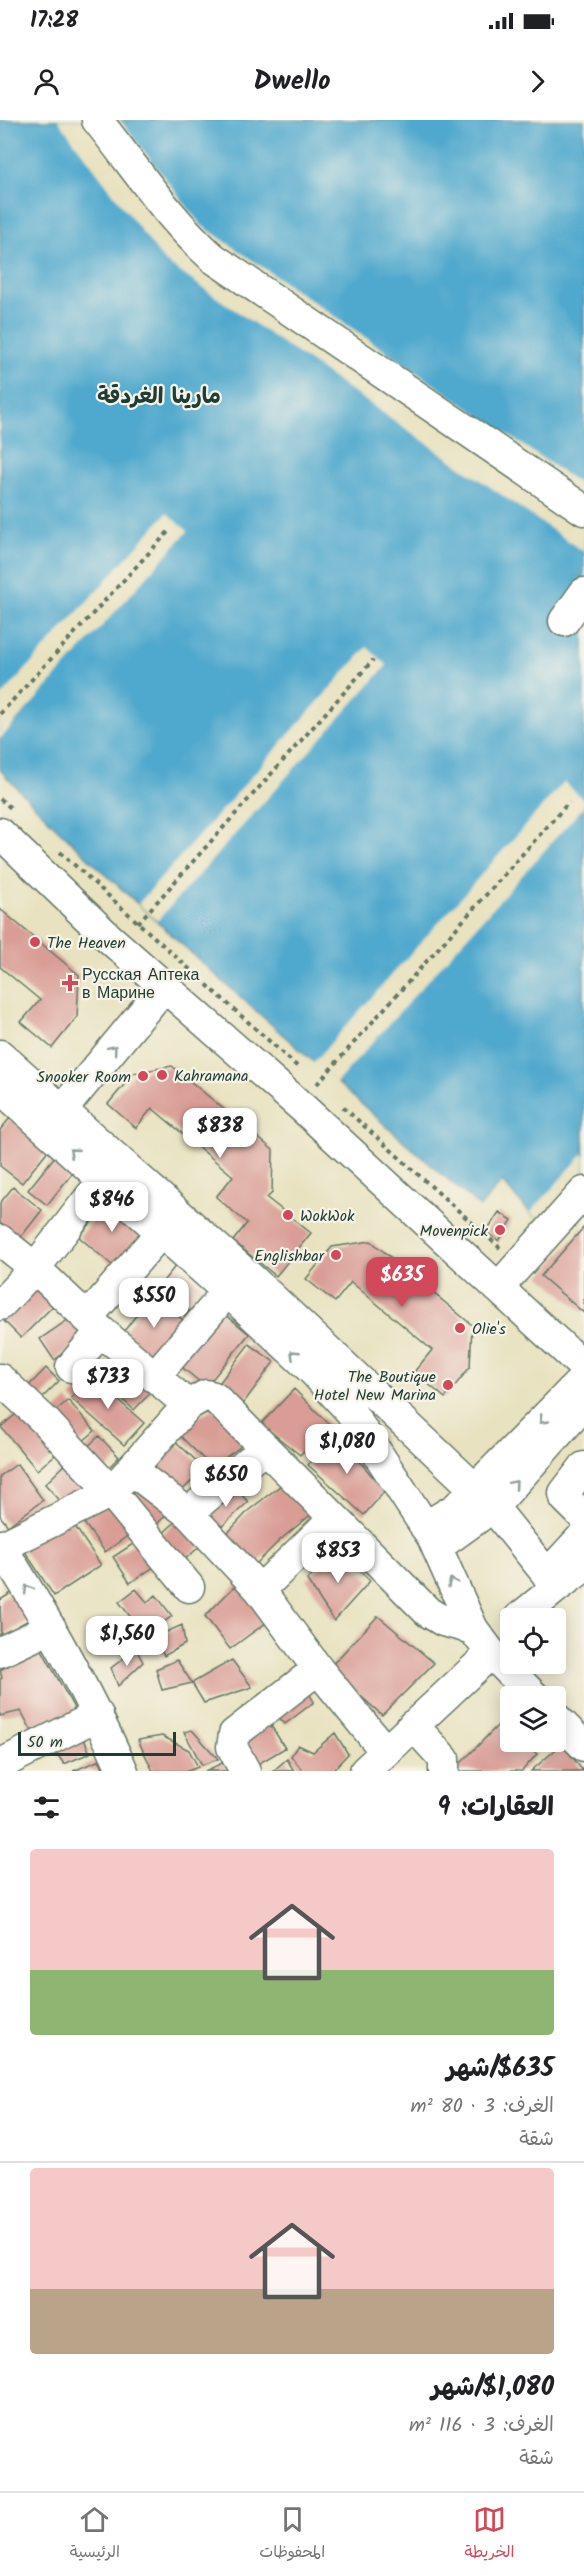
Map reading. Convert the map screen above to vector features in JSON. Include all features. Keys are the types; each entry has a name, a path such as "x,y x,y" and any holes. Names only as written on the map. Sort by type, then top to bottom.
{"street":[{"path":"97,120 189,237 213,258 584,510"},
{"path":"564,621 584,592"},
{"path":"9,824 157,980 304,1109 584,1367"},
{"path":"55,1104 157,980"},
{"path":"0,1055 253,1280 484,1498 552,1581"},
{"path":"0,1088 226,1290 314,1372 350,1411 431,1537 483,1642 525,1686"},
{"path":"0,1305 35,1268 104,1179"},
{"path":"498,1288 584,1192"},
{"path":"71,1367 94,1324 162,1232"},
{"path":"0,1240 35,1268 94,1324 188,1405"},
{"path":"154,1377 226,1290"},
{"path":"484,1498 584,1378"},
{"path":"0,1379 44,1420 111,1492 189,1587"},
{"path":"123,1771 98,1715 51,1628 1,1546 111,1492 188,1405 207,1395 214,1397 428,1612 483,1642"},
{"path":"431,1537 484,1498 584,1404"},
{"path":"188,1513 265,1448"},
{"path":"134,1467 138,1475 188,1513 260,1590 318,1669 375,1761 413,1725 483,1642 500,1632"},
{"path":"584,1467 564,1493 565,1498 584,1517"},
{"path":"260,1590 334,1518"},
{"path":"528,1608 552,1581 584,1535"},
{"path":"552,1581 584,1567"},
{"path":"0,1652 51,1628"},
{"path":"245,1771 232,1747 234,1734 318,1669"},
{"path":"5,1762 98,1715"},
{"path":"413,1725 444,1759 444,1771"},
{"path":"566,1728 584,1746"}],"path":[{"path":"0,714 170,530"},
{"path":"138,923 373,660"},
{"path":"0,799 9,824"},
{"path":"309,1077 317,1084 569,802"},
{"path":"52,845 300,1069"},
{"path":"335,1100 519,1265"}],"water":[{"path":"0,120 584,120 584,1214 562,1238 530,1213 502,1182 480,1207 190,952 69,840 0,770"}],"pier":[{"path":"58,120 120,120 201,225 584,487 584,552 164,261"},
{"path":"167,513 188,531 0,739 0,698"},
{"path":"367,647 387,665 157,921 138,904"},
{"path":"564,782 584,800 584,806 336,1083 313,1063"},
{"path":"584,1153 584,1214 562,1238 530,1213"}],"building":[{"path":"0,909 79,975 77,1017 52,1048 21,1022 40,1000 0,967"},
{"path":"172,1066 273,1150 272,1193 267,1198 311,1233 276,1276 233,1241 247,1223 216,1197 233,1176 152,1108 136,1128 108,1104 134,1073"},
{"path":"10,1118 49,1149 22,1183 0,1166 0,1130"},
{"path":"55,1156 74,1171 47,1205 28,1190"},
{"path":"13,1187 42,1210 17,1242 0,1228 0,1203"},
{"path":"111,1199 146,1229 113,1266 79,1237"},
{"path":"499,1212 512,1220 499,1241 486,1232"},
{"path":"584,1227 584,1313 541,1276"},
{"path":"371,1241 472,1325 470,1367 445,1398 414,1372 432,1350 351,1282 335,1302 306,1279 332,1247"},
{"path":"177,1264 211,1294 193,1315 160,1285"},
{"path":"34,1281 56,1303 21,1338 0,1317"},
{"path":"151,1296 187,1323 158,1362 121,1335"},
{"path":"215,1306 249,1334 206,1387 172,1359"},
{"path":"72,1317 86,1338 54,1360 40,1339"},
{"path":"249,1344 274,1362 242,1405 217,1386"},
{"path":"46,1368 59,1381 36,1404 23,1392"},
{"path":"131,1369 154,1389 134,1410 112,1390"},
{"path":"91,1376 144,1423 124,1445 71,1398"},
{"path":"294,1389 329,1424 300,1455 261,1424"},
{"path":"68,1400 95,1431 76,1447 50,1416"},
{"path":"24,1407 61,1450 37,1470 1,1427"},
{"path":"213,1409 248,1441 212,1467 174,1430"},
{"path":"335,1433 385,1491 364,1515 308,1465"},
{"path":"99,1436 119,1457 104,1472 83,1451"},
{"path":"173,1439 205,1469 179,1493 144,1466"},
{"path":"71,1459 91,1482 65,1506 45,1484"},
{"path":"17,1464 43,1500 8,1526 0,1516 0,1476"},
{"path":"138,1475 172,1509 150,1531 116,1497"},
{"path":"234,1486 248,1502 218,1530 203,1513"},
{"path":"280,1486 314,1512 280,1540 253,1567 224,1537 249,1510"},
{"path":"111,1492 137,1529 105,1552 79,1516"},
{"path":"68,1516 101,1565 54,1596 22,1547"},
{"path":"182,1516 205,1542 183,1561 161,1535"},
{"path":"145,1536 161,1562 130,1583 113,1557"},
{"path":"340,1550 370,1581 334,1621 307,1580"},
{"path":"239,1582 267,1622 230,1649 205,1616"},
{"path":"136,1589 147,1602 156,1595 172,1616 145,1636 119,1602"},
{"path":"16,1590 32,1618 1,1636 0,1600"},
{"path":"378,1616 434,1663 382,1715 329,1668"},
{"path":"182,1625 185,1644 164,1656 155,1637"},
{"path":"41,1648 76,1712 34,1735 21,1711 0,1716 0,1679 2,1678 0,1670"},
{"path":"136,1649 143,1662 118,1686 111,1668"},
{"path":"177,1660 192,1683 162,1690 156,1669"},
{"path":"232,1660 252,1687 204,1703 192,1683"},
{"path":"296,1670 314,1702 285,1724 261,1697"},
{"path":"270,1724 285,1748 258,1764 243,1743"},
{"path":"499,1724 500,1752 534,1752 537,1754 522,1771 458,1771 456,1768"},
{"path":"192,1730 218,1759 202,1765 184,1732"},
{"path":"335,1733 348,1754 332,1771 303,1771 291,1756 298,1745 313,1752"},
{"path":"162,1736 189,1750 198,1767 188,1771 153,1771 138,1740"},
{"path":"83,1737 90,1753 64,1764 55,1751"},
{"path":"566,1749 583,1771 531,1771 553,1752 566,1752"},
{"path":"287,1759 294,1771 273,1771"},
{"path":"100,1760 104,1771 73,1771"},
{"path":"222,1763 236,1771 205,1771"}],"place":[{"name":"The Heaven","path":"35,942"},
{"name":"Русская Аптека в Марине","path":"70,983"},
{"name":"Kahramana","path":"162,1075"},
{"name":"Snooker Room","path":"143,1076"},
{"name":"WokWok","path":"288,1215"},
{"name":"Movenpick","path":"500,1230"},
{"name":"Englishbar","path":"336,1255"},
{"name":"Olie's","path":"460,1328"},
{"name":"The Boutique Hotel New Marina","path":"448,1385"}],"district":[{"name":"مارينا الغردقة","path":"159,395"}]}
